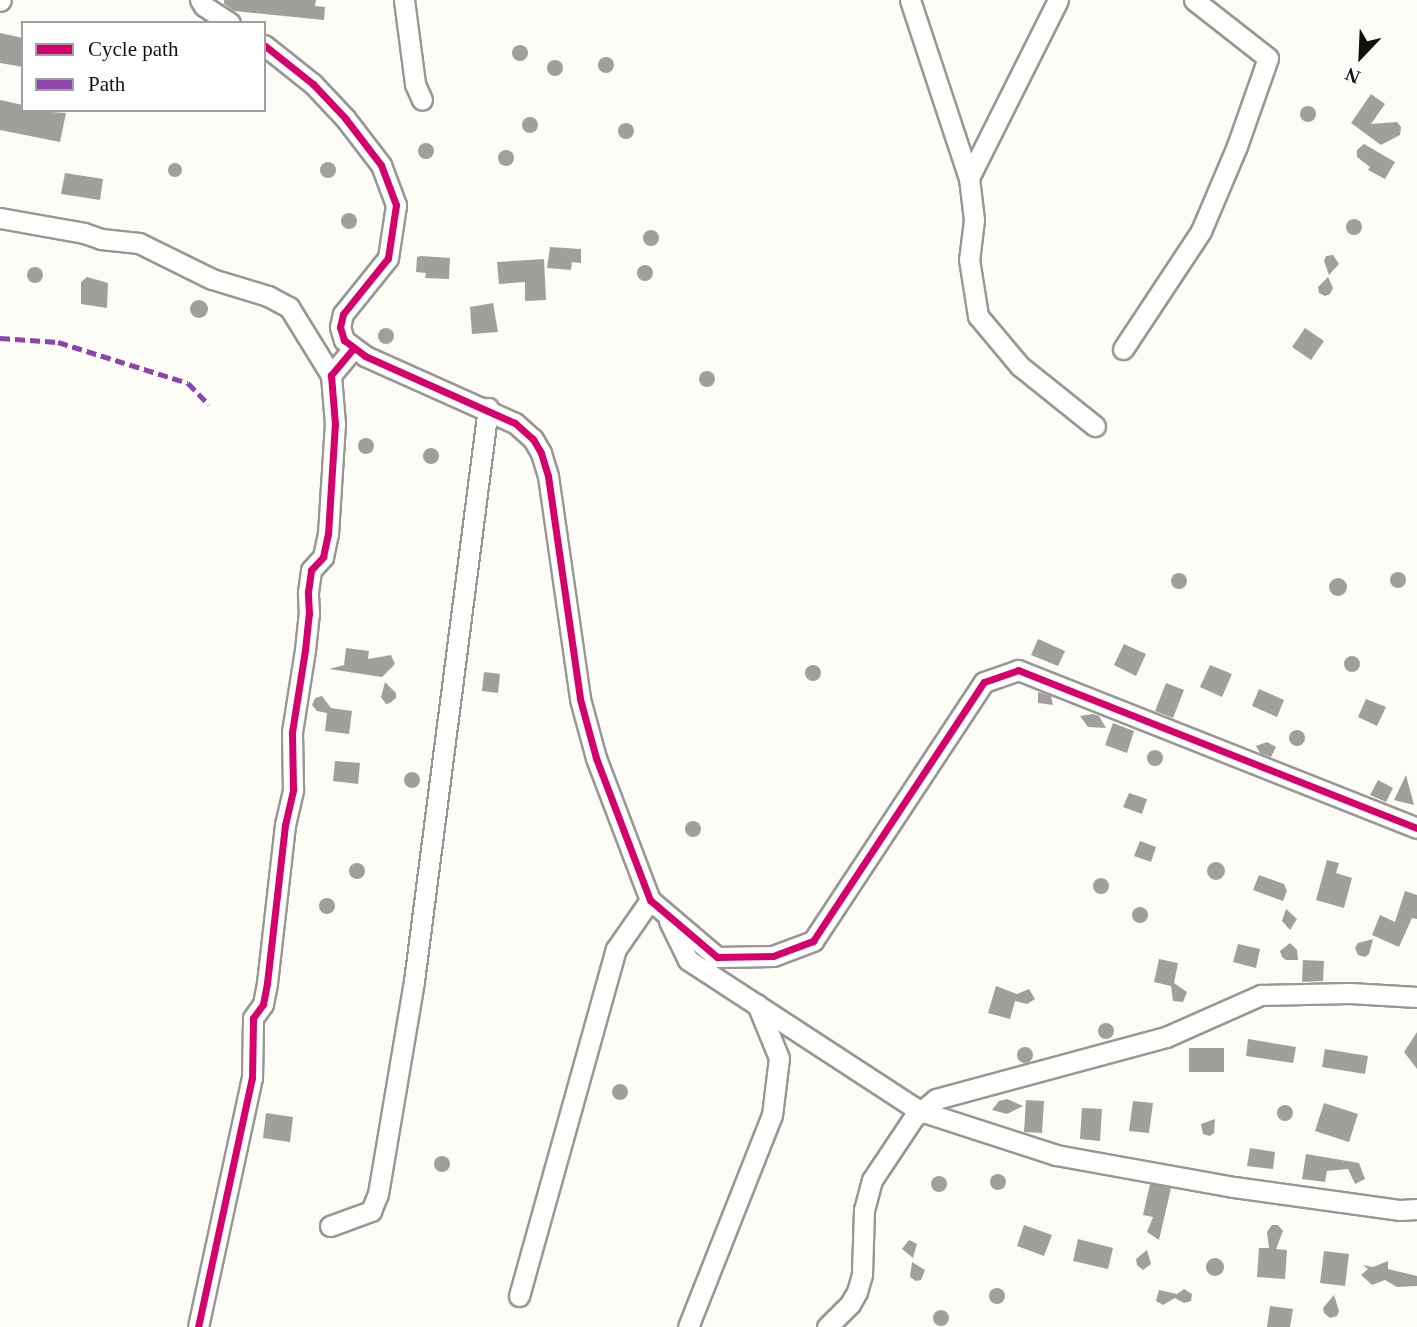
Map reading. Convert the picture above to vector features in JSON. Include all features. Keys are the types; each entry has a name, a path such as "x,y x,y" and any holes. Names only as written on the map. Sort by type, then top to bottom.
{"street":[{"path":"200,0 204,6 227,21"},
{"path":"404,0 415,84 422,100"},
{"path":"911,0 969,178 974,220 969,259 978,316 1020,366 1095,426"},
{"path":"969,178 1058,0"},
{"path":"1123,349 1201,231 1237,146 1268,58 1194,0"},
{"path":"266,47 313,84 345,118 381,165 396,205 388,258 343,314 340,327 344,340 353,349 515,422 533,439 541,453 548,476 580,699 596,758 658,906 688,960 920,1111 1056,1154 1234,1187 1401,1210 1417,1209"},
{"path":"0,218 84,233 101,239 139,243 212,279 268,296 289,307 331,374 335,424 328,534 323,557 311,570 307,592 307,635 292,732 293,789 285,825 267,983 263,1004 253,1018 252,1078 198,1327"},
{"path":"331,374 353,349"},
{"path":"330,1226 371,1211 378,1194 414,981 488,408"},
{"path":"658,906 717,957 773,956 813,941 984,682 1018,670 1417,828"},
{"path":"519,1296 577,1080 616,949 658,906"},
{"path":"827,1327 850,1304 857,1292 862,1274 864,1210 872,1180 920,1111 936,1099 1166,1037 1261,995 1350,993 1417,997"},
{"path":"688,1327 772,1115 779,1058 757,1004"}],"building":[{"path":"224,0 316,0 315,6 325,7 324,20 234,11 224,4"},
{"path":"0,33 21,38 21,67 0,63"},
{"path":"520,45 528,53 520,61 512,53"},
{"path":"606,57 614,65 606,73 598,65"},
{"path":"555,60 563,68 555,76 547,68"},
{"path":"1371,94 1385,104 1371,124 1397,122 1401,127 1400,135 1381,145 1351,123"},
{"path":"0,100 21,105 21,112 66,113 60,142 0,130"},
{"path":"1308,106 1316,114 1308,122 1300,114"},
{"path":"530,117 538,125 530,133 522,125"},
{"path":"626,123 634,131 626,139 618,131"},
{"path":"426,143 434,151 426,159 418,151"},
{"path":"1364,144 1395,162 1385,179 1368,170 1370,167 1357,157 1357,150"},
{"path":"506,150 514,158 506,166 498,158"},
{"path":"328,162 336,170 328,178 320,170"},
{"path":"172,163 178,163 182,170 178,177 172,177 168,173 168,167"},
{"path":"65,173 103,179 100,200 61,194"},
{"path":"349,213 357,221 349,229 341,221"},
{"path":"1354,219 1362,227 1354,235 1346,227"},
{"path":"651,230 659,238 651,246 643,238"},
{"path":"550,247 581,249 581,263 572,262 571,270 547,268"},
{"path":"1333,255 1339,264 1329,275 1324,261 1326,256"},
{"path":"417,257 450,258 449,279 425,278 426,273 416,272"},
{"path":"544,259 546,300 525,301 525,282 499,284 497,262"},
{"path":"645,265 653,273 645,281 637,273"},
{"path":"35,267 43,275 35,283 27,275"},
{"path":"87,277 108,283 107,308 81,304 81,282"},
{"path":"1328,277 1333,288 1330,294 1325,296 1319,293 1318,287"},
{"path":"199,300 205,303 208,309 205,315 199,318 193,315 190,309 193,303"},
{"path":"493,303 498,332 472,334 470,307"},
{"path":"386,328 394,336 386,344 378,336"},
{"path":"1305,328 1324,341 1311,360 1292,347"},
{"path":"707,371 715,379 707,387 699,379"},
{"path":"366,438 374,446 366,454 358,446"},
{"path":"431,448 439,456 431,464 423,456"},
{"path":"1395,572 1401,572 1406,580 1404,586 1395,588 1390,583 1390,577"},
{"path":"1179,573 1185,575 1185,587 1179,589 1173,587 1171,581 1173,575"},
{"path":"1334,578 1342,578 1347,587 1345,594 1334,596 1329,591 1329,583"},
{"path":"1038,639 1065,651 1058,666 1031,655"},
{"path":"1124,644 1146,654 1136,676 1114,665"},
{"path":"346,648 369,651 368,659 391,655 395,664 382,677 329,669 344,665"},
{"path":"1352,656 1358,658 1358,670 1352,672 1346,670 1344,664 1346,658"},
{"path":"813,665 821,673 813,681 805,673"},
{"path":"1210,665 1232,674 1222,697 1200,687"},
{"path":"484,672 500,674 498,693 482,691"},
{"path":"385,682 396,693 396,698 386,704 381,697"},
{"path":"1166,683 1184,690 1173,718 1155,711"},
{"path":"1259,689 1284,700 1277,717 1252,706"},
{"path":"1038,692 1051,696 1053,705 1038,703"},
{"path":"322,696 331,708 352,711 349,734 325,731 327,713 317,711 312,705 315,698"},
{"path":"1366,699 1386,707 1377,726 1358,717"},
{"path":"1080,716 1099,716 1106,728 1088,727"},
{"path":"1113,723 1134,731 1127,753 1105,745"},
{"path":"1297,730 1303,732 1303,744 1297,746 1291,744 1289,738 1291,732"},
{"path":"1267,742 1276,747 1271,757 1260,753 1256,746"},
{"path":"1152,750 1158,750 1163,758 1161,764 1152,766 1147,761 1147,755"},
{"path":"335,761 360,763 358,784 333,781"},
{"path":"412,772 420,780 412,788 404,780"},
{"path":"1406,775 1414,805 1394,800"},
{"path":"1378,780 1393,788 1386,802 1370,795"},
{"path":"1129,793 1147,799 1142,814 1123,807"},
{"path":"693,821 701,829 693,837 685,829"},
{"path":"1140,841 1156,847 1151,862 1134,856"},
{"path":"1327,860 1339,863 1336,873 1352,878 1344,908 1316,900"},
{"path":"1216,862 1222,865 1225,871 1222,877 1216,880 1210,877 1207,871 1210,865"},
{"path":"357,863 365,871 357,879 349,871"},
{"path":"1259,875 1284,884 1287,891 1283,901 1253,890"},
{"path":"1101,878 1109,886 1101,894 1093,886"},
{"path":"1405,891 1417,895 1417,919 1412,918 1399,947 1372,935 1380,915 1395,922"},
{"path":"327,898 335,906 327,914 319,906"},
{"path":"1140,907 1146,909 1146,921 1140,923 1134,921 1132,915 1134,909"},
{"path":"1286,909 1297,919 1290,930 1282,921"},
{"path":"1373,939 1369,954 1365,957 1358,955 1355,948 1358,943"},
{"path":"1290,943 1297,950 1298,960 1286,960 1282,957 1280,951"},
{"path":"1238,944 1260,949 1256,968 1233,962"},
{"path":"1159,959 1178,963 1174,983 1187,992 1183,1002 1173,1001 1171,986 1154,982"},
{"path":"1303,960 1324,961 1323,981 1302,982"},
{"path":"996,986 1017,994 1029,989 1035,999 1027,1004 1015,1001 1010,1019 988,1013"},
{"path":"1106,1023 1112,1025 1112,1037 1106,1039 1100,1037 1098,1031 1100,1025"},
{"path":"1417,1032 1417,1069 1404,1052"},
{"path":"1248,1039 1296,1047 1293,1063 1246,1056"},
{"path":"1025,1047 1031,1049 1031,1061 1025,1063 1019,1061 1017,1055 1019,1049"},
{"path":"1189,1048 1224,1048 1224,1072 1189,1072"},
{"path":"1325,1049 1368,1056 1365,1074 1322,1067"},
{"path":"620,1084 628,1092 620,1100 612,1092"},
{"path":"1007,1099 1023,1106 1007,1114 992,1110 999,1101"},
{"path":"1026,1100 1044,1101 1042,1133 1024,1132"},
{"path":"1133,1101 1153,1103 1149,1133 1129,1131"},
{"path":"1324,1103 1358,1114 1349,1142 1315,1131"},
{"path":"1285,1105 1291,1107 1291,1119 1285,1121 1279,1119 1277,1113 1279,1107"},
{"path":"1082,1108 1102,1109 1100,1141 1080,1139"},
{"path":"266,1113 293,1117 290,1142 263,1138"},
{"path":"1215,1119 1214,1133 1210,1136 1203,1134 1201,1124"},
{"path":"1250,1148 1275,1152 1273,1169 1247,1166"},
{"path":"1306,1154 1359,1163 1365,1179 1355,1184 1348,1169 1327,1171 1325,1182 1302,1179"},
{"path":"442,1156 450,1164 442,1172 434,1164"},
{"path":"998,1174 1006,1182 998,1190 990,1182"},
{"path":"939,1176 947,1184 939,1192 931,1184"},
{"path":"1150,1184 1171,1188 1159,1240 1147,1232 1153,1217 1143,1215"},
{"path":"1024,1225 1052,1235 1044,1256 1017,1246"},
{"path":"1272,1225 1278,1225 1283,1231 1276,1249 1287,1250 1285,1279 1257,1277 1259,1248 1269,1248 1267,1232"},
{"path":"1078,1239 1113,1248 1108,1269 1073,1261"},
{"path":"909,1240 917,1244 913,1258 902,1249"},
{"path":"1147,1250 1151,1264 1143,1270 1137,1265 1136,1259"},
{"path":"1324,1251 1349,1254 1345,1286 1320,1283"},
{"path":"1211,1258 1219,1258 1224,1267 1222,1274 1211,1276 1206,1271 1206,1263"},
{"path":"1388,1261 1388,1269 1417,1276 1417,1286 1397,1287 1385,1280 1372,1285 1361,1275 1368,1269 1363,1265 1373,1267"},
{"path":"912,1262 925,1270 921,1280 916,1281 910,1277"},
{"path":"997,1288 1003,1290 1003,1302 997,1304 991,1302 989,1296 991,1290"},
{"path":"1184,1289 1192,1294 1191,1301 1184,1303 1175,1298 1163,1305 1156,1301 1159,1290 1177,1294"},
{"path":"1334,1295 1339,1311 1337,1316 1330,1318 1323,1308"},
{"path":"1270,1306 1293,1309 1290,1327 1267,1327"},
{"path":"941,1310 949,1318 941,1326 933,1318"}],"marked path":[{"path":"0,338 58,342 188,383 209,405"}],"cycle path":[{"path":"266,47 313,84 345,118 381,165 396,205 388,258 343,314 340,327 344,340 365,356 515,423 533,439 541,453 548,476 580,699 596,758 650,900 717,957 773,956 813,941 984,682 1018,670 1417,828"},
{"path":"198,1327 252,1078 253,1018 263,1004 267,983 285,825 293,789 292,732 305,650 309,614 308,592 311,570 323,557 328,534 335,424 331,375 353,349"}]}
